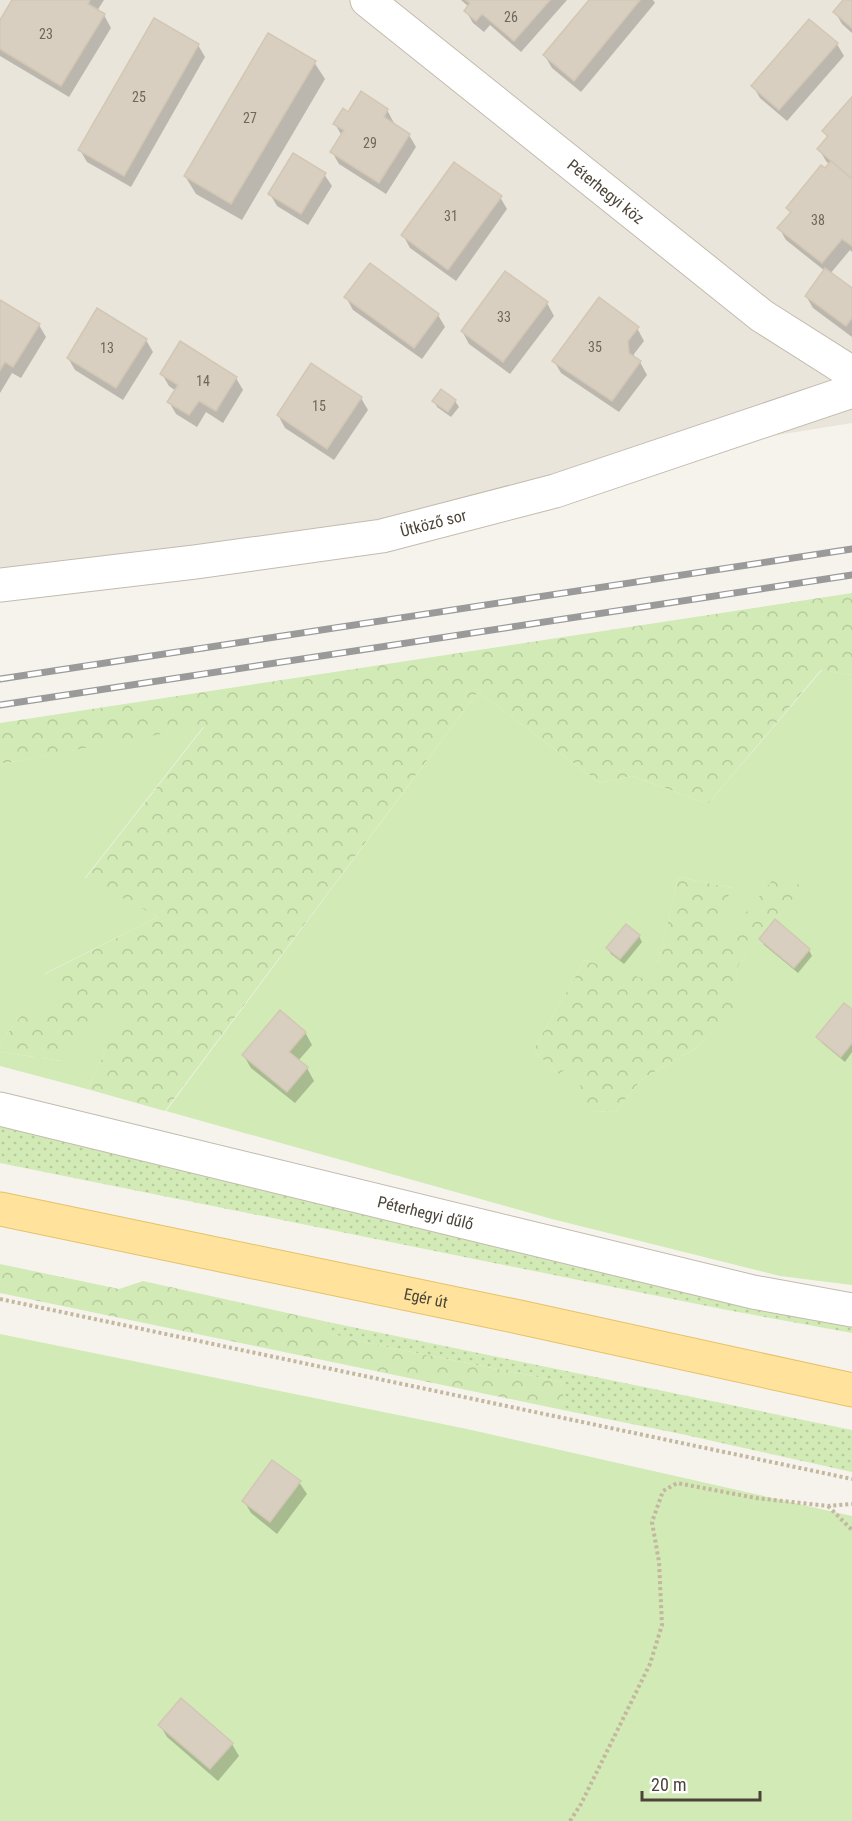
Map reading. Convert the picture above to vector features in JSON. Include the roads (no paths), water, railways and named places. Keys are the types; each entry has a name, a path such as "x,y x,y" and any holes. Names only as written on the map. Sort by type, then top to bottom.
{"main road":[{"name":"Egér út","path":"0,1209 519,1317 852,1390"}],"street":[{"name":"Péterhegyi köz","path":"368,0 762,316 852,373"},
{"name":"Ütköző sor","path":"0,585 195,562 382,536 555,491 852,391"},
{"name":"Péterhegyi dűlő","path":"0,1109 753,1292 852,1310"}],"railway":[{"path":"0,679 852,549"},
{"path":"0,705 852,575"}]}
